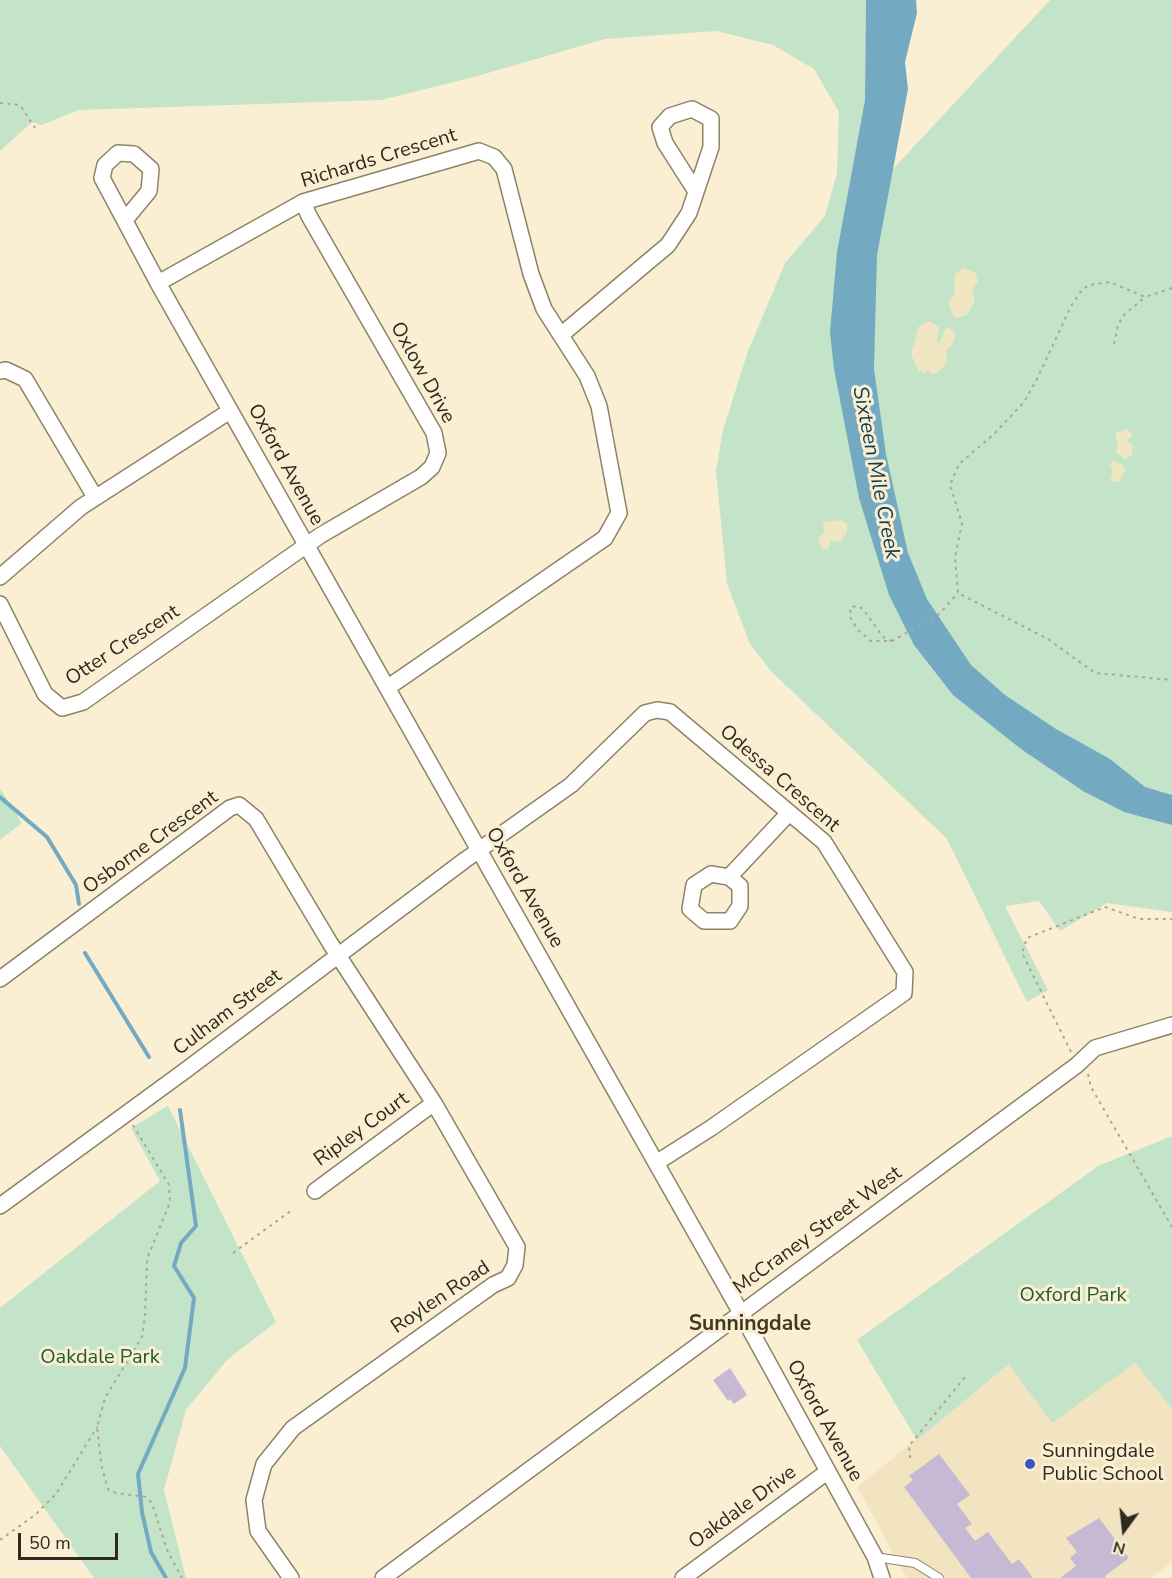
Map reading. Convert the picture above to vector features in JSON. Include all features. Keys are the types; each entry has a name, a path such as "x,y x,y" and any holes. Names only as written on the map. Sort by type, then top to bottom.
{"street":[{"path":"561,335 668,245 689,213 711,147 711,119 692,109 670,116 660,127 664,143 695,190"},
{"name":"Richards Crescent","path":"158,283 303,202 478,151 494,157 504,169 531,274 544,309 587,376 598,406 619,513 605,538 387,688"},
{"name":"Oxlow Drive","path":"303,202 434,433 438,453 432,467 421,477 306,545"},
{"name":"Oxford Avenue","path":"124,220 478,851 741,1313 875,1557 882,1578"},
{"path":"0,371 6,370 25,379 95,497"},
{"path":"0,576 95,497 230,411"},
{"name":"Otter Crescent","path":"0,604 45,694 62,708 83,702 306,545"},
{"name":"Odessa Crescent","path":"478,851 571,785 645,713 657,710 670,712 824,842 905,972 904,993 711,1128 656,1162"},
{"name":"Osborne Crescent","path":"0,980 230,808 239,806 256,819 338,957"},
{"path":"729,877 789,813"},
{"name":"Culham Street","path":"0,1206 478,851"},
{"name":"Roylen Road","path":"291,1578 258,1531 254,1500 264,1464 293,1428 493,1285 508,1278 515,1265 517,1247 434,1103 338,957"},
{"name":"McCraney Street West","path":"383,1578 1077,1065 1095,1048 1172,1026"},
{"name":"Ripley Court","path":"315,1191 434,1103"},
{"name":"Oakdale Drive","path":"683,1578 827,1472"}],"lane":[{"path":"875,1557 915,1563 939,1578"}],"path":[{"path":"0,103 20,105 35,128"},
{"path":"892,641 883,637 863,609 858,606 851,607 850,617 858,630 871,641 892,641 938,615 958,592 955,557 962,524 950,485 959,464 994,434 1024,402 1071,306 1082,290 1089,285 1110,282 1145,297"},
{"path":"1114,344 1118,325 1124,315 1145,297 1172,288"},
{"path":"958,592 1048,639 1095,674 1172,680"},
{"path":"1172,919 1139,919 1105,907 1027,938 1022,953 1077,1065 1089,1075 1091,1087 1172,1227"},
{"path":"0,1540 35,1515 56,1494 97,1427 105,1398 142,1337 147,1259 170,1202 169,1185 125,1113"},
{"path":"233,1253 292,1209"},
{"path":"910,1458 909,1446 965,1377"},
{"path":"97,1427 108,1489 116,1493 146,1497 152,1503 167,1550 182,1578"}],"shaded area":[{"name":"Sunningdale Public School","path":"1135,1362 1172,1409 1172,1562 1150,1578 907,1578 857,1487 1009,1364"}],"green space":[{"path":"0,0 866,0 865,100 843,223 1050,0 1172,0 1172,912 1107,903 1060,931 1039,901 1005,906 1048,990 1027,1002 947,839 771,671 750,644 727,584 716,471 723,430 747,354 785,263 825,216 837,173 839,112 814,69 773,45 716,31 605,39 474,77 381,100 79,110 41,125 32,122 0,151"},
{"path":"0,788 22,823 0,840"},
{"name":"Oakdale Park","path":"168,1106 276,1322 227,1360 186,1410 164,1490 186,1578 94,1578 0,1446 0,1308 160,1181 131,1128"},
{"name":"Oxford Park","path":"1172,1136 1172,1409 1135,1363 1052,1423 1009,1364 917,1440 857,1340 1098,1166"}],"sand":[{"path":"963,268 976,273 978,282 972,290 975,300 967,315 956,318 952,315 948,301 954,295 955,274"},
{"path":"929,321 939,327 937,343 940,342 946,328 952,329 956,334 952,346 946,350 947,361 941,370 932,375 928,369 925,373 918,371 911,354 919,326"},
{"path":"1127,429 1133,435 1127,441 1133,445 1132,455 1125,459 1116,452 1118,444 1115,437 1117,432"},
{"path":"1113,461 1124,466 1125,471 1119,482 1114,482 1110,478 1113,472 1110,466"},
{"path":"841,520 847,524 847,533 840,542 831,541 828,549 822,549 818,538 824,533 823,522"}],"water":[{"name":"Sixteen Mile Creek","path":"866,0 916,0 917,13 905,62 908,89 877,255 874,369 886,454 908,553 927,599 971,665 1005,695 1056,729 1110,759 1145,787 1172,795 1172,825 1124,812 1083,791 1021,749 953,695 914,645 889,595 859,498 834,369 830,332 837,252 865,100"}],"building":[{"path":"730,1368 747,1395 734,1404 730,1399 728,1401 713,1380"},
{"path":"939,1454 970,1495 957,1504 972,1524 965,1528 975,1541 988,1532 1012,1564 1019,1559 1033,1578 971,1578 904,1487 913,1480 909,1476"},
{"path":"1099,1518 1129,1558 1105,1576 1106,1578 1060,1578 1076,1566 1070,1558 1077,1552 1066,1538"}],"waterway":[{"path":"0,797 47,837 76,885 79,904"},
{"path":"85,953 149,1057"},
{"path":"166,1578 151,1552 142,1512 138,1474 185,1368 194,1298 174,1266 181,1243 196,1226 180,1110"}],"place":[{"name":"Sunningdale Public School","path":"1030,1464"}],"district":[{"name":"Sunningdale","path":"750,1325"}]}
